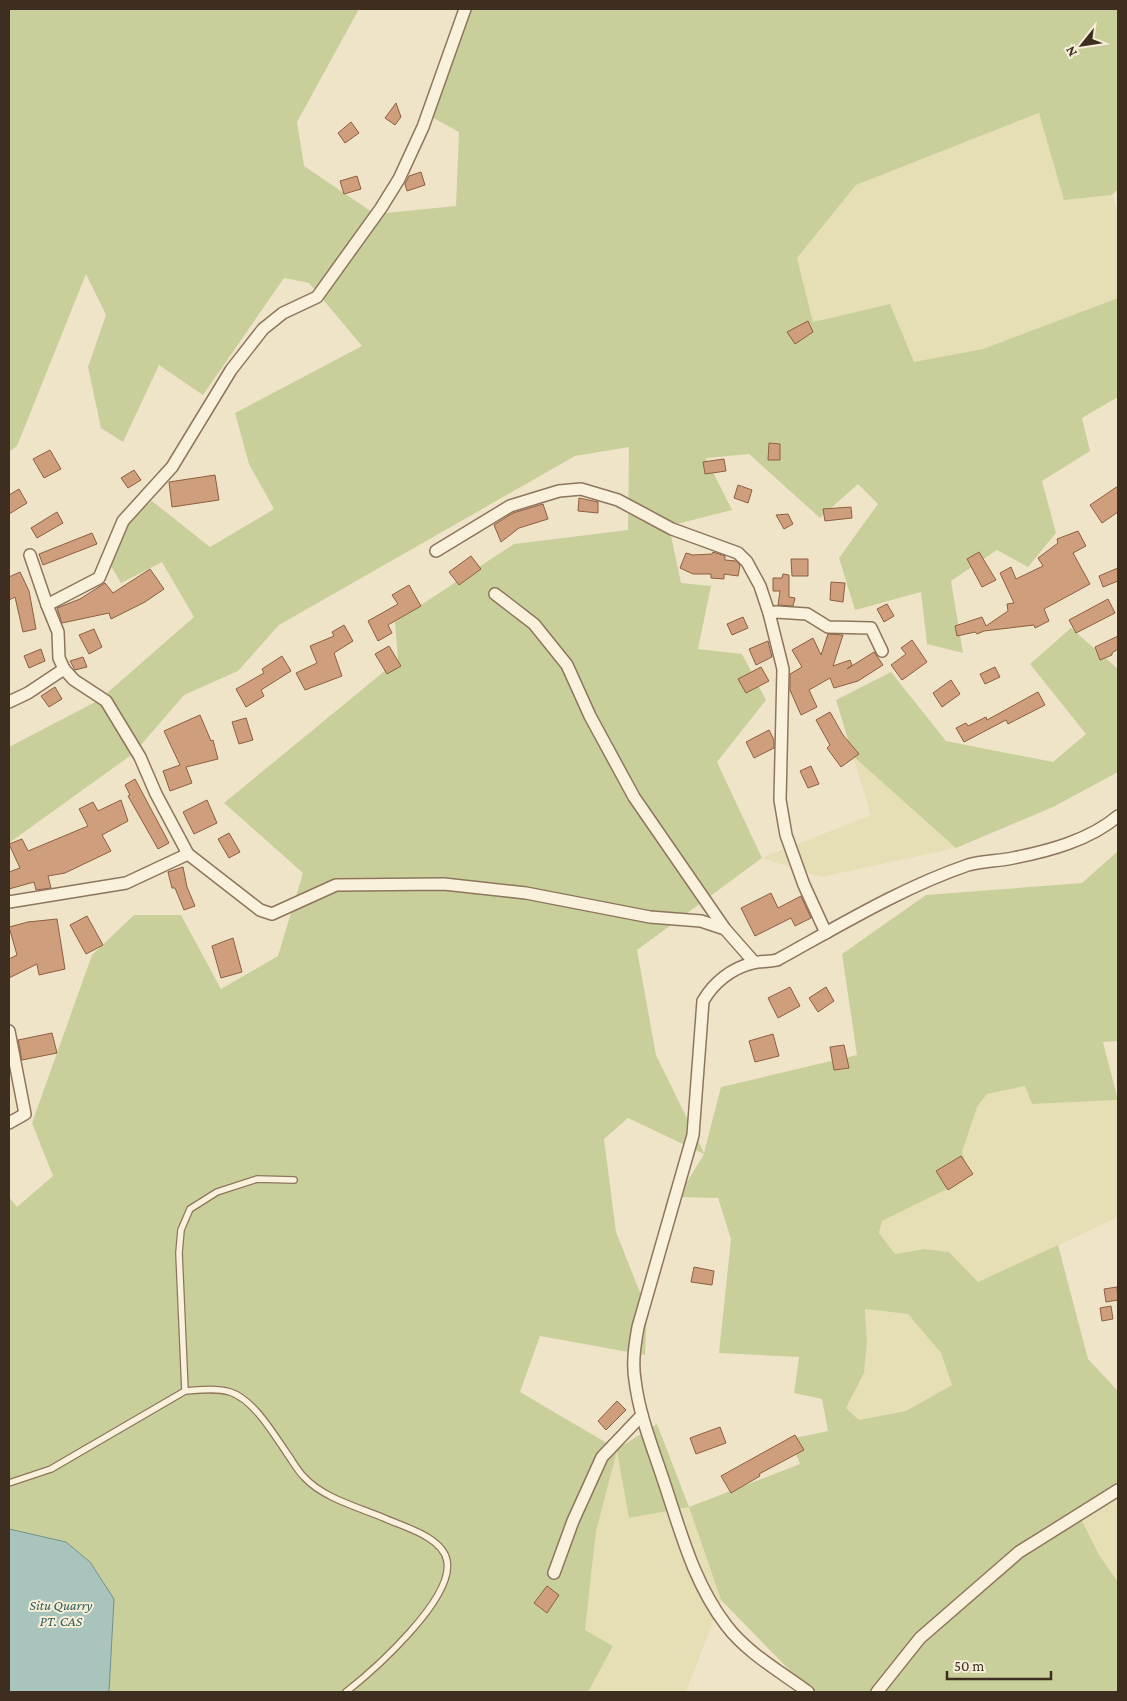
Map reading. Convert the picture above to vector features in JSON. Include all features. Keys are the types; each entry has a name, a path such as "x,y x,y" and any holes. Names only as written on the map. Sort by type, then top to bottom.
{"street":[{"path":"47,605 99,578 123,521 172,467 231,370 263,329 284,313 316,297 381,208 399,180 423,127 465,9"},
{"path":"436,551 510,506 559,491 581,489 618,500 630,509 672,529 738,553 747,562 760,586 783,669 780,800 786,835 804,885 826,933"},
{"path":"30,555 58,632 59,658 64,669 74,680 106,701 140,757 156,794 188,854 260,910 272,914 336,885 444,884 526,893 650,917 701,921 725,929"},
{"path":"495,594 534,624 567,665 590,716 634,797 725,929 754,962"},
{"path":"769,613 807,614 828,627 871,628 882,651"},
{"path":"9,702 28,693 64,669"},
{"path":"808,1692 746,1646 716,1611 689,1558 642,1415 634,1379 634,1351 638,1327 693,1135 701,1013 704,1001 712,986 721,979 754,962 766,963 777,960 891,897 970,865 1014,858 1080,840 1118,816"},
{"path":"9,902 126,883 188,854"},
{"path":"9,1032 26,1114 9,1122"},
{"path":"554,1573 573,1521 602,1457 642,1415"},
{"path":"877,1692 920,1638 1019,1552 1118,1490"}],"lane":[{"path":"185,1391 179,1253 181,1230 190,1208 217,1192 257,1179 294,1180"},
{"path":"9,1483 51,1469 185,1391 208,1389 232,1392 265,1421 303,1477 319,1490 421,1534 443,1551 447,1560 448,1572 434,1602 411,1633 346,1692"}],"shaded area":[{"path":"1040,113 1064,200 1112,195 1118,213 1118,298 983,349 914,363 890,304 813,322 797,258 856,185"},
{"path":"853,756 956,848 821,877 762,858 871,815"},
{"path":"1026,1086 1032,1104 1118,1100 1118,1217 978,1283 949,1252 923,1249 894,1254 879,1233 882,1221 953,1186 977,1107 987,1094"},
{"path":"865,1309 908,1314 941,1353 952,1385 906,1411 859,1420 846,1408 864,1373 867,1342"},
{"path":"617,1449 689,1507 721,1600 686,1692 588,1692 613,1646 585,1630 596,1531"},
{"path":"1118,1484 1118,1582 1099,1555 1077,1511"}],"green space":[{"path":"9,9 359,9 297,122 304,166 375,214 456,206 459,132 430,116 470,9 1118,9 1118,189 1112,195 1064,200 1039,113 856,185 797,258 813,322 890,304 914,362 983,349 1118,298 1118,397 1082,418 1090,451 1042,481 1056,533 1028,567 997,550 951,581 963,653 927,644 921,592 855,610 839,558 878,504 858,484 820,518 749,454 706,458 732,510 669,526 681,583 711,586 698,649 742,654 766,700 717,762 762,858 637,950 656,1055 704,1153 721,1087 857,1055 842,954 926,895 1082,883 1118,851 1118,1041 1103,1042 1118,1100 1032,1104 1025,1086 987,1094 977,1107 962,1152 970,1173 953,1186 882,1221 879,1233 895,1254 924,1249 949,1252 978,1282 1058,1245 1088,1359 1118,1391 1118,1484 1077,1511 1099,1555 1118,1582 1118,1692 811,1692 721,1600 689,1507 629,1518 617,1451 596,1531 585,1630 613,1646 588,1692 109,1692 113,1599 90,1562 66,1542 9,1529 9,1197 17,1207 53,1176 32,1123 92,955 134,915 181,915 221,989 278,956 303,873 224,803 398,660 395,622 514,544 628,530 629,447 575,456 279,625 238,671 184,695 134,753 9,843 9,747 99,700 194,617 162,562 121,583 108,561 122,523 152,501 210,547 274,509 249,464 235,413 362,346 309,283 284,278 203,395 159,365 123,442 101,428 88,367 106,315 86,274 17,446 9,452","holes":["628,1118 704,1154 678,1197 718,1198 731,1239 719,1353 799,1357 794,1393 822,1399 828,1431 790,1439 800,1464 689,1507 657,1424 617,1449 520,1392 540,1336 645,1355 647,1310 616,1232 604,1139","865,1309 908,1314 941,1353 952,1385 906,1411 859,1420 846,1408 864,1373 867,1342"]},
{"path":"1071,628 1118,669 1118,772 1053,807 956,848 853,756 836,700 891,672 946,741 1053,762 1086,734 1030,664"}],"water":[{"name":"Situ Quarry PT. CAS","path":"9,1529 66,1542 90,1562 114,1599 109,1692 9,1692"}],"building":[{"path":"396,103 401,117 395,125 385,118"},
{"path":"351,122 359,133 345,143 338,133"},
{"path":"421,172 425,185 407,191 405,184 409,176"},
{"path":"357,176 361,189 344,194 340,181"},
{"path":"808,321 813,332 795,344 787,332"},
{"path":"769,443 780,444 780,460 768,460"},
{"path":"50,450 61,469 44,478 33,459"},
{"path":"724,459 726,471 705,474 703,462"},
{"path":"134,470 141,480 128,488 121,478"},
{"path":"215,475 219,500 172,507 169,482"},
{"path":"738,485 752,490 748,503 734,498"},
{"path":"1118,486 1118,512 1102,523 1090,505"},
{"path":"19,489 27,503 9,514 9,495"},
{"path":"579,498 598,502 598,513 578,511"},
{"path":"543,504 548,519 519,528 501,542 494,525 513,513"},
{"path":"851,507 852,518 825,521 823,509"},
{"path":"57,512 63,523 37,538 31,528"},
{"path":"788,514 793,524 784,529 776,515"},
{"path":"1078,531 1086,546 1073,553 1090,584 1044,609 1049,621 1035,628 1034,625 957,636 955,626 982,617 986,626 1008,611 1007,604 1014,603 1000,573 1011,567 1016,579 1043,566 1038,558 1058,543 1057,539"},
{"path":"92,533 97,544 43,565 39,554"},
{"path":"713,552 725,556 725,560 736,561 740,565 738,576 724,574 724,579 711,578 711,574 693,574 680,568 686,553 693,555 712,554"},
{"path":"979,552 996,580 982,587 967,559"},
{"path":"471,556 481,569 459,585 449,572"},
{"path":"791,559 808,559 808,576 792,576"},
{"path":"1118,568 1118,581 1103,587 1099,576"},
{"path":"150,569 164,589 145,602 111,619 109,613 62,623 57,608 80,599 105,583 113,593"},
{"path":"20,572 29,591 36,629 23,632 15,597 9,600 9,577"},
{"path":"783,574 789,575 789,597 795,598 793,606 778,605 780,591 773,591 773,578 782,578"},
{"path":"831,582 845,583 843,602 830,600"},
{"path":"409,585 421,606 388,625 392,633 378,641 368,621 398,604 392,595"},
{"path":"1108,599 1115,613 1076,633 1069,620"},
{"path":"887,604 894,616 884,622 877,609"},
{"path":"743,617 748,628 732,635 727,624"},
{"path":"344,625 353,641 334,653 342,676 305,690 296,673 317,663 310,646 334,636 332,632"},
{"path":"94,629 102,647 89,654 79,635"},
{"path":"828,634 843,635 833,666 850,660 852,665 847,669 874,652 883,665 858,681 834,688 830,678 809,690 817,707 801,715 790,690 790,674 802,667 792,650 813,638 821,655"},
{"path":"1118,636 1118,649 1112,655 1100,660 1095,647"},
{"path":"912,640 927,662 902,680 891,665 906,654 901,648"},
{"path":"768,641 772,657 756,665 749,649"},
{"path":"389,646 401,666 387,674 375,654"},
{"path":"41,649 45,661 29,668 24,656"},
{"path":"282,656 291,671 261,690 264,696 246,707 236,689 264,673 262,669"},
{"path":"83,657 87,667 75,670 70,661"},
{"path":"761,667 769,681 746,693 738,679"},
{"path":"995,667 1000,677 985,684 980,674"},
{"path":"951,680 960,694 942,707 933,693"},
{"path":"55,687 62,699 49,707 41,696"},
{"path":"1038,692 1045,705 1008,724 1006,720 964,742 956,728 966,723 968,726 986,717 987,720"},
{"path":"830,712 843,735 859,754 841,767 827,748 830,745 816,720"},
{"path":"200,715 211,741 213,740 218,759 186,767 192,783 170,791 163,771 180,765 164,731"},
{"path":"246,718 253,740 239,744 232,722"},
{"path":"769,730 774,740 774,748 754,758 746,742"},
{"path":"811,766 819,784 808,788 800,771"},
{"path":"135,779 169,843 158,849 128,796 130,795 125,785"},
{"path":"121,800 128,821 102,835 111,851 65,873 48,876 51,888 36,890 34,882 9,889 9,872 20,868 9,844 22,839 28,851 88,826 79,809 93,802 98,811"},
{"path":"207,800 217,823 194,834 183,812"},
{"path":"229,833 240,852 229,858 218,839"},
{"path":"183,867 187,887 195,906 184,910 175,888 172,888 168,872"},
{"path":"771,893 778,908 801,896 811,918 795,926 791,918 755,936 741,908"},
{"path":"87,916 103,945 86,954 70,925"},
{"path":"57,919 65,969 39,975 37,964 9,978 9,959 17,955 9,927 28,922"},
{"path":"233,938 242,972 221,978 212,946"},
{"path":"790,987 800,1006 778,1018 768,998"},
{"path":"826,987 834,1001 818,1012 809,998"},
{"path":"52,1033 57,1053 22,1060 18,1040"},
{"path":"773,1034 779,1056 755,1062 749,1041"},
{"path":"844,1045 849,1068 834,1070 830,1047"},
{"path":"961,1156 973,1174 948,1190 936,1171"},
{"path":"694,1267 714,1271 712,1285 691,1282"},
{"path":"1117,1287 1118,1300 1106,1302 1104,1289"},
{"path":"1111,1306 1113,1319 1102,1321 1100,1308"},
{"path":"617,1401 626,1410 606,1430 598,1421"},
{"path":"720,1427 726,1443 696,1454 690,1438"},
{"path":"795,1435 804,1450 759,1474 760,1476 731,1493 721,1476"},
{"path":"547,1586 559,1595 547,1613 534,1603"}]}
